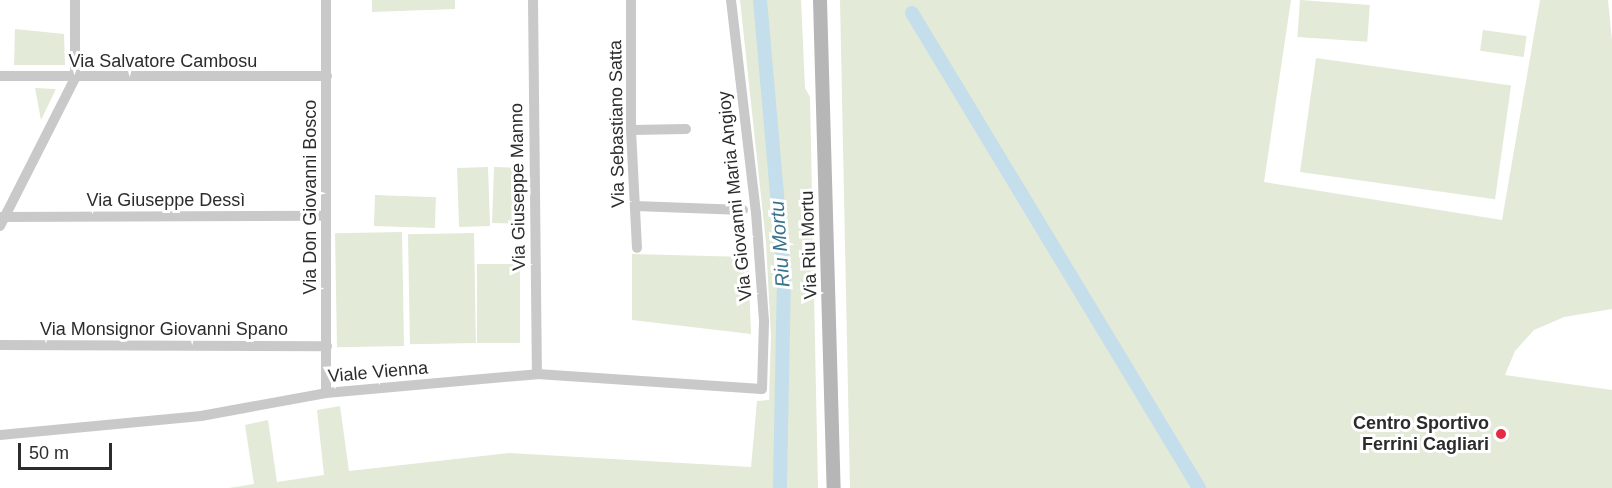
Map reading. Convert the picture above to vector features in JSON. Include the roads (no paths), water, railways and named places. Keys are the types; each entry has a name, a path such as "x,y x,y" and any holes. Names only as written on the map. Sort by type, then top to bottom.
{"main road":[{"name":"Via Riu Mortu","path":"820,0 834,488"}],"street":[{"path":"0,226 75,78 75,0"},
{"name":"Via Don Giovanni Bosco","path":"326,0 326,393"},
{"name":"Via Giuseppe Manno","path":"533,0 537,374"},
{"name":"Via Sebastiano Satta","path":"631,0 631,130 637,248"},
{"name":"Via Giovanni Maria Angioy","path":"731,0 757,224 764,321 762,389"},
{"name":"Via Salvatore Cambosu","path":"0,76 75,78 327,76"},
{"path":"631,130 686,129"},
{"path":"635,206 743,210"},
{"name":"Via Giuseppe Dessì","path":"4,216 325,216"},
{"name":"Via Monsignor Giovanni Spano","path":"0,345 327,346"},
{"name":"Viale Vienna","path":"0,435 201,416 326,393 537,374 762,389"}],"waterway":[{"name":"Riu Mortu","path":"760,0 784,276 780,488"},
{"path":"912,13 1199,488"}],"place":[{"name":"Centro Sportivo Ferrini Cagliari","path":"1501,434"}]}
